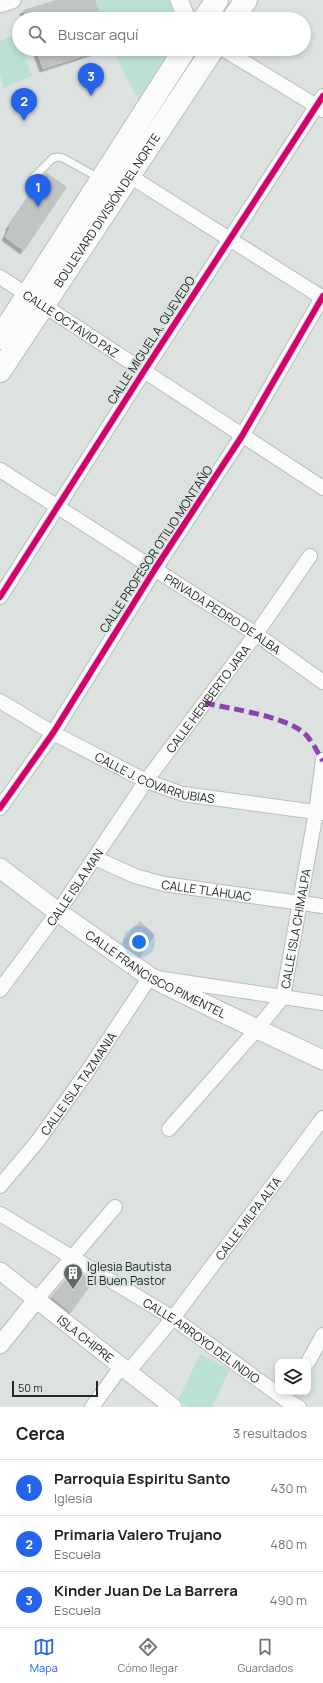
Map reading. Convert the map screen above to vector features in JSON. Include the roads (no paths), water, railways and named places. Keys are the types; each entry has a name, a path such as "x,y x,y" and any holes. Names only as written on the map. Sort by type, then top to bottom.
{"main road":[{"path":"209,12 217,0"},
{"path":"238,12 246,0"},
{"name":"BOULEVARD DIVISIÓN DEL NORTE","path":"0,371 35,300 101,180 180,56"},
{"name":"BOULEVARD DIVISIÓN DEL NORTE","path":"0,338 35,300 128,175 208,56"},
{"name":"CALLE FRANCISCO PIMENTEL","path":"0,868 58,912 150,977 323,1060"}],"street":[{"path":"0,4 12,0"},
{"path":"179,0 184,12"},
{"path":"235,56 321,104"},
{"name":"CALLE MIGUEL A. QUEVEDO","path":"0,597 144,371 230,239 321,104"},
{"path":"128,175 323,297"},
{"name":"CALLE OCTAVIO PAZ","path":"0,277 323,488"},
{"name":"CALLE PROFESOR OTILIO MONTAÑO","path":"0,808 53,733 155,569 242,436 323,297"},
{"name":"PRIVADA PEDRO DE ALBA","path":"0,470 57,508 256,634 323,682"},
{"name":"CALLE HERIBERTO JARA","path":"146,781 256,634 310,556"},
{"name":"CALLE J. COVARRUBIAS","path":"0,702 53,733 146,781 183,794 320,812"},
{"name":"CALLE ISLA CHIMALPA","path":"169,1128 257,1029 283,997 320,812 323,760"},
{"name":"CALLE ISLA MAN","path":"0,990 58,912 146,781"},
{"name":"CALLE TLÁHUAC","path":"95,858 135,876 164,884 323,906"},
{"path":"150,977 323,1003"},
{"name":"CALLE ISLA TAZMANIA","path":"0,1186 37,1142 87,1072 150,977"},
{"name":"CALLE MILPA ALTA","path":"92,1407 173,1318 323,1118"},
{"path":"0,1345 115,1207"},
{"name":"CALLE ARROYO DEL INDIO","path":"0,1214 73,1256 173,1318 286,1400 299,1407"},
{"name":"ISLA CHIPRE","path":"0,1271 173,1406"},
{"path":"310,1359 323,1335"}],"lane":[{"path":"32,179 53,158 58,157 63,158 101,180"}],"place":[{"name":"Kinder Juan De La Barrera","path":"91,96"},
{"name":"Primaria Valero Trujano","path":"24,121"},
{"name":"Parroquia Espiritu Santo","path":"38,207"},
{"name":"Iglesia Bautista El Buen Pastor","path":"73,1290"}]}
